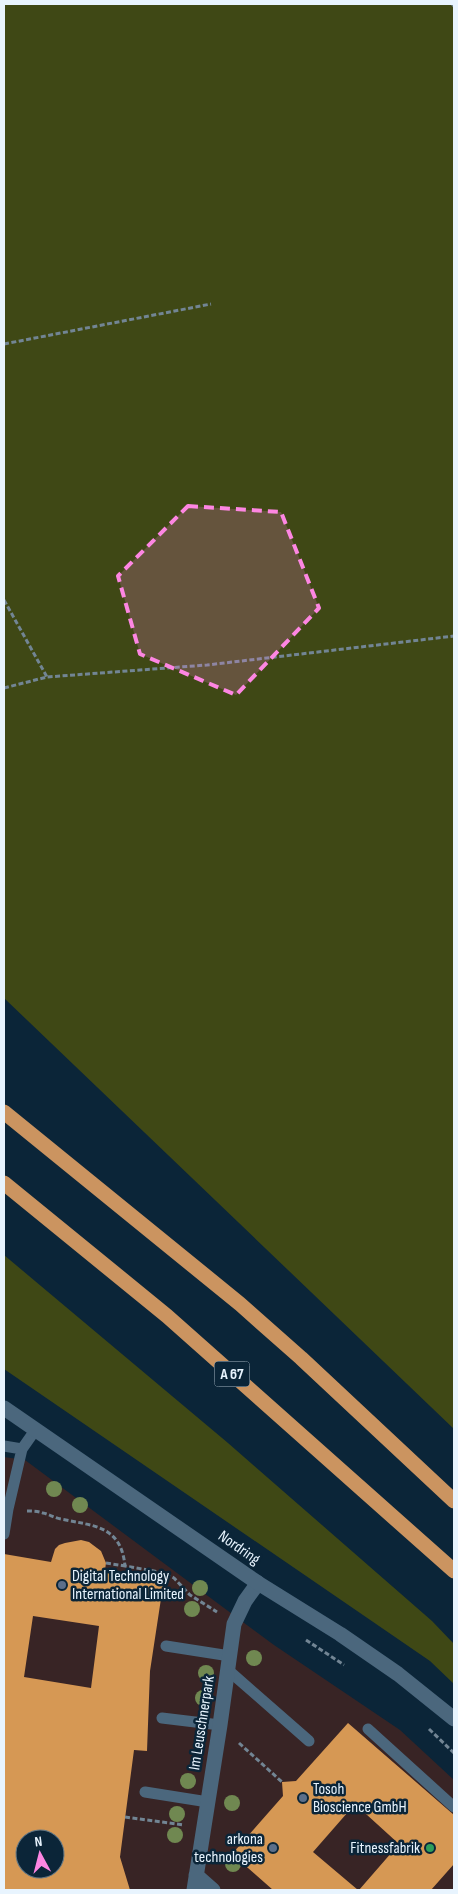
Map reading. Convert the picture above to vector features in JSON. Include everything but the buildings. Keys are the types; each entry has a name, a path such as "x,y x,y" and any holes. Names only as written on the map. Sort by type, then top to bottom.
{"highway":[{"path":"4,1112 246,1310 301,1358 454,1500"},
{"name":"A 67","path":"4,1183 167,1316 454,1571"}],"main road":[{"name":"Nordring","path":"4,1408 258,1582 391,1669 454,1719"},
{"name":"Im Leuschnerpark","path":"213,1890 195,1883 234,1624 245,1601 258,1582"}],"lane":[{"path":"4,1534 22,1449 36,1429"},
{"path":"4,1446 22,1449"},
{"path":"166,1646 229,1663 309,1741"},
{"path":"162,1718 220,1725"},
{"path":"368,1729 454,1807"},
{"path":"145,1792 208,1802"}],"path":[{"path":"4,344 211,304"},
{"path":"4,600 47,677"},
{"path":"4,688 47,677 207,664 454,636"},
{"path":"8,1508 43,1513 59,1519 100,1527 115,1537 122,1550 125,1566"},
{"path":"106,1563 166,1572 190,1595 234,1624"},
{"path":"220,1725 282,1782"},
{"path":"125,1817 204,1828"}],"highlighted area":[{"path":"188,506 281,512 319,608 236,695 140,654 118,576"}],"shaded area":[{"path":"4,1457 25,1460 274,1645 400,1730 454,1780 454,1890 4,1890"}],"green space":[{"path":"4,4 454,4 454,1429 4,998"},
{"path":"4,1255 228,1443 432,1621 454,1644 454,1684 430,1661 4,1369"}],"place":[{"name":"Digital Technology International Limited","path":"62,1585"},
{"name":"Tosoh Bioscience GmbH","path":"303,1798"},
{"name":"arkona technologies","path":"273,1848"},
{"name":"Fitnessfabrik","path":"430,1848"}]}
